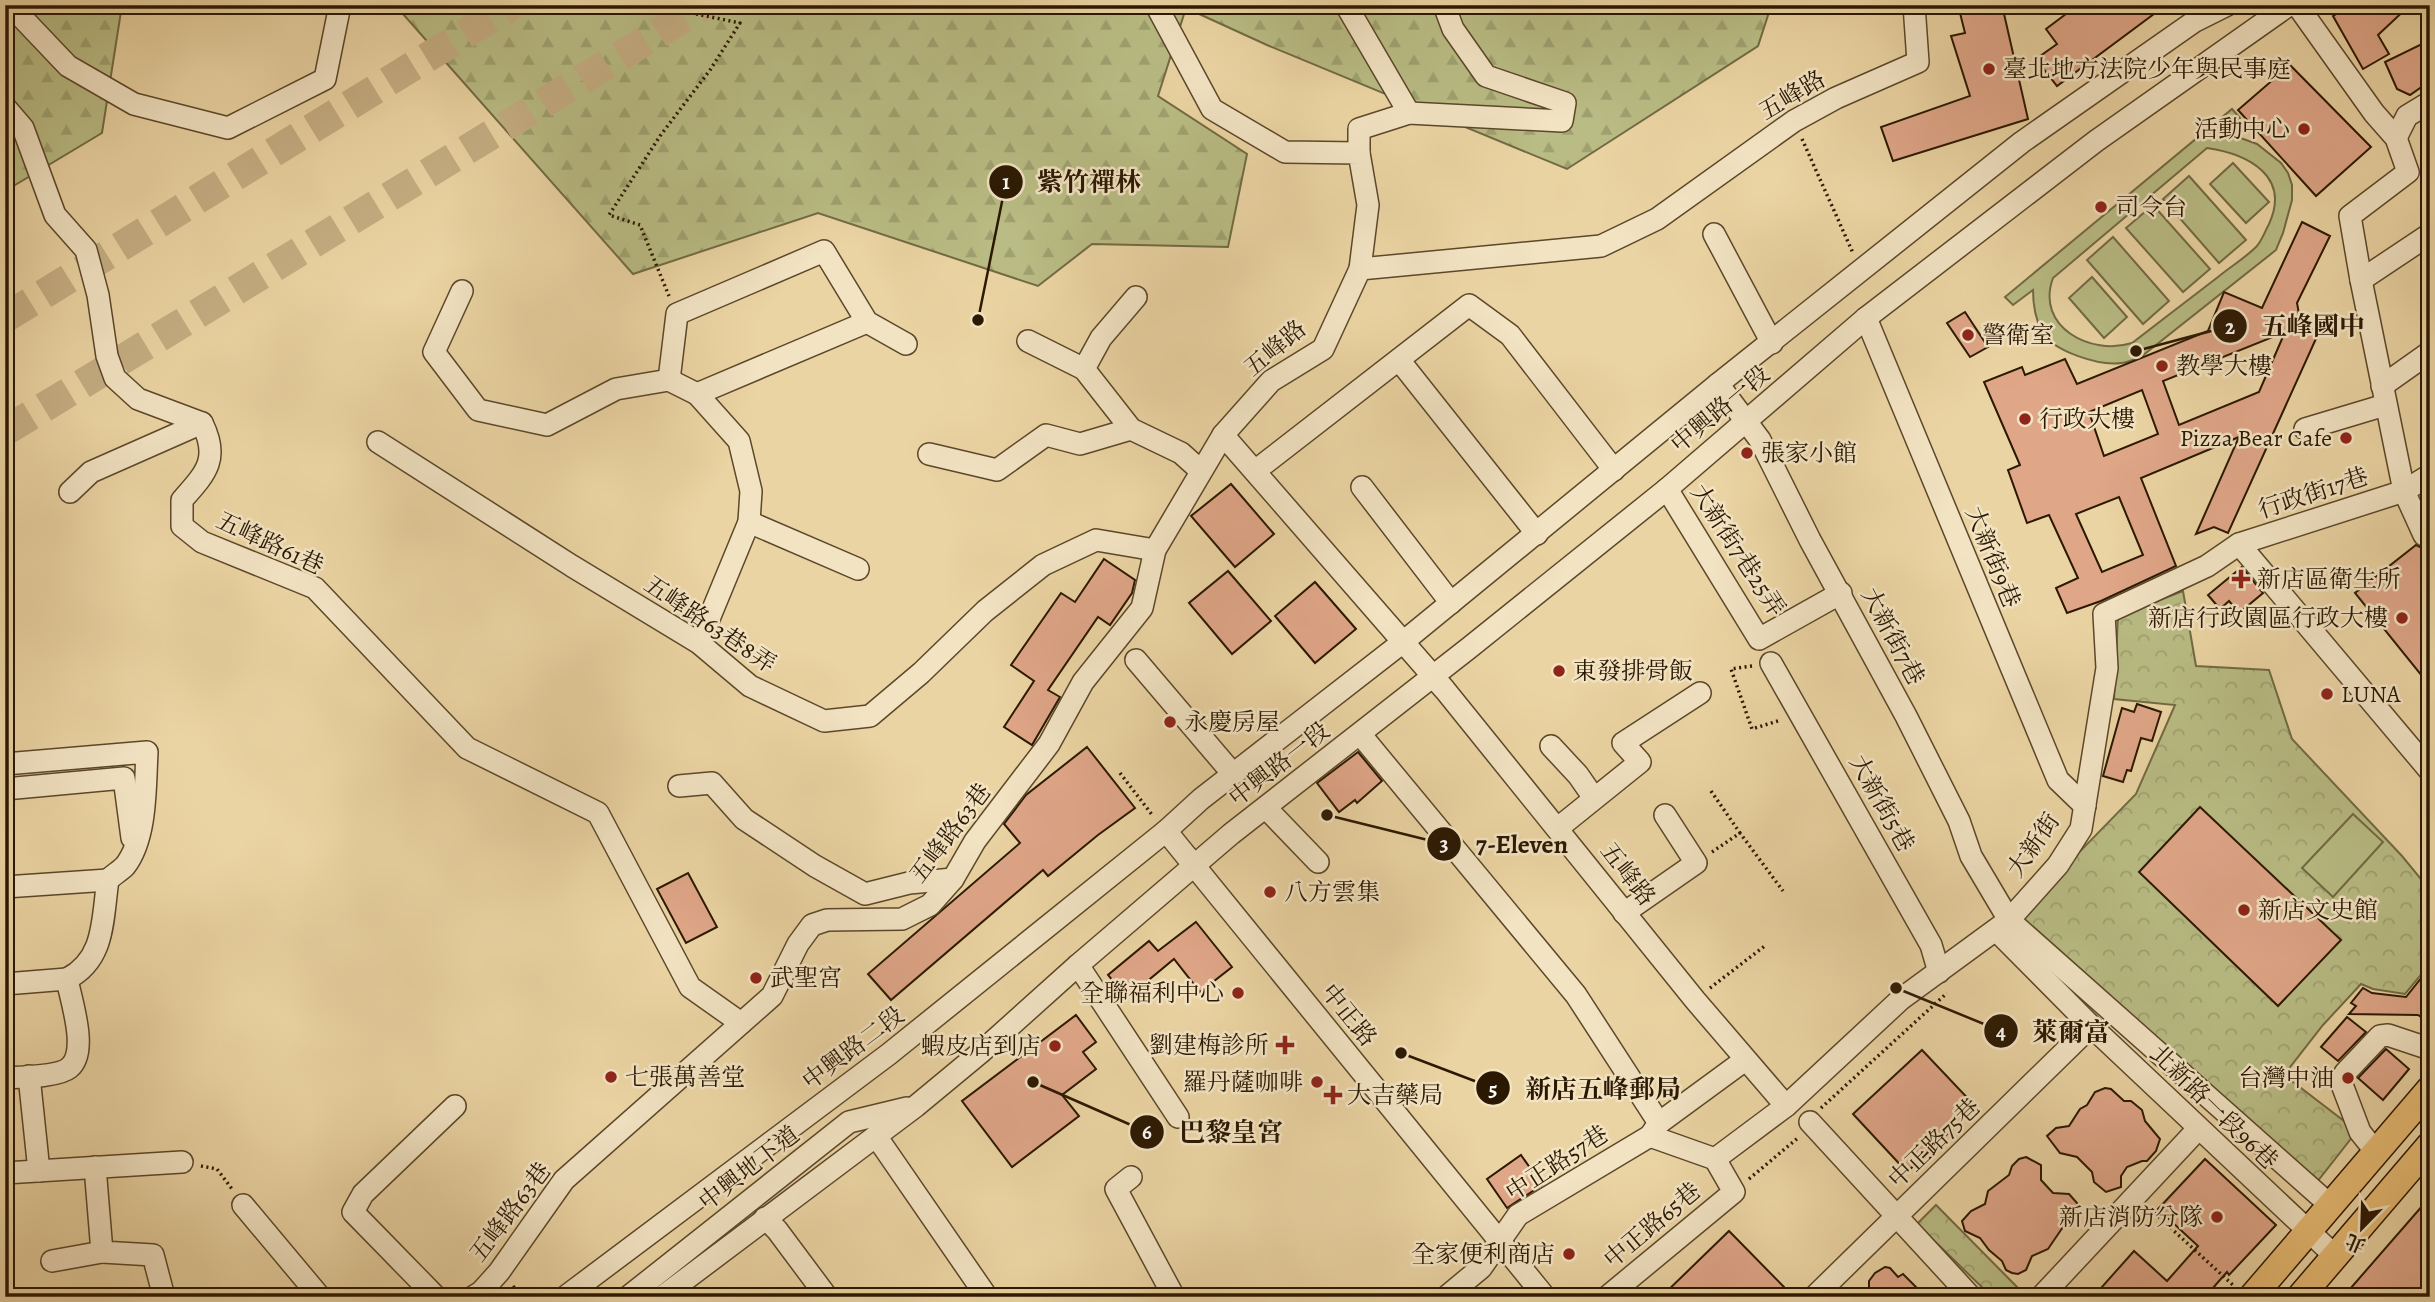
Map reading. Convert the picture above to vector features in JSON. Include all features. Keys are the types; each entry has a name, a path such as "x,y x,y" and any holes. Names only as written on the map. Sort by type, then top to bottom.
{"main road":[{"path":"2246,1293 2308,1232 2430,1089"},
{"path":"2300,1297 2430,1145"}],"street":[{"path":"9,5 68,66 134,104 228,128 325,79 340,5"},
{"path":"1156,5 1212,109 1285,152 1359,153"},
{"path":"1346,5 1409,113"},
{"path":"1360,268 1368,205 1359,153 1359,130 1409,113 1562,121 1565,103 1486,76 1453,29 1444,5"},
{"name":"五峰路","path":"1786,1106 1695,1000 1432,676 1223,435 1271,381 1323,349 1360,268 1601,246 1657,219 1794,121 1836,98 1918,62 1914,5"},
{"path":"2227,5 2248,33"},
{"name":"中興路一段","path":"1166,831 1233,774 1403,642 1718,384 2022,142 2195,22 2227,5"},
{"name":"中興路一段","path":"1195,867 1667,489 1866,318 2096,141 2289,5"},
{"path":"2297,5 2374,113 2396,138 2408,172 2350,216 2404,491 2424,535"},
{"path":"2396,138 2407,116 2430,102"},
{"path":"5,107 23,128 55,215 86,250 98,295 107,355 115,378 138,399 202,423"},
{"path":"1714,234 1772,343"},
{"path":"2361,280 2430,234"},
{"path":"669,380 677,314 824,251 867,322 906,344"},
{"path":"462,291 434,352 478,410 547,425 616,389 669,380 697,394 739,441 751,491 749,522 699,643"},
{"path":"1084,369 1101,338 1136,297"},
{"path":"1255,471 1469,305 1510,335 1614,470"},
{"name":"大新街9巷","path":"1866,318 2058,780 2085,806"},
{"path":"697,394 867,322"},
{"path":"1028,341 1084,369 1131,429 1181,453 1201,471"},
{"path":"2305,429 2384,396 2430,352"},
{"path":"1399,360 1537,534"},
{"name":"大新街7巷","path":"1718,384 1760,440 1954,811 1971,856 2003,925"},
{"path":"70,492 91,472 202,423"},
{"name":"五峰路61巷","path":"202,423 212,442 206,473 182,500 182,526 202,542 315,588 467,748 598,813 690,987 741,1023"},
{"path":"929,454 997,470 1046,435 1080,444 1131,429"},
{"name":"五峰路63巷","path":"473,1297 499,1272 565,1180 772,996 797,944 812,925 827,920 902,919 930,905 953,880 975,841 1049,744 1083,682 1142,608 1155,550 1223,435"},
{"name":"五峰路63巷8弄","path":"378,442 572,566 699,643 750,686 824,721 870,716 921,673 985,611 1043,565 1096,540 1155,550"},
{"name":"行政街17巷","path":"2239,544 2404,491 2430,475"},
{"path":"1362,486 1451,603"},
{"name":"大新街7巷25弄","path":"1667,489 1759,639 1840,593"},
{"path":"749,522 858,569"},
{"path":"2239,544 2430,771"},
{"name":"大新街","path":"1715,1159 1786,1106 1901,999 1947,979 2003,925 2064,856 2081,830 2085,806 2107,668 2104,614 2207,566 2239,544"},
{"path":"1136,660 1233,774"},
{"name":"大新街5巷","path":"1771,663 1931,945 1947,979"},
{"path":"1558,828 1640,762 1623,743 1700,694"},
{"path":"1360,734 1576,995 1654,1129 1715,1159"},
{"path":"1551,746 1578,775 1594,798"},
{"path":"5,764 147,752 143,820 126,864 108,880 5,887"},
{"path":"5,789 124,778 134,849"},
{"path":"679,786 712,783 744,819 815,866 865,894 909,883 953,880"},
{"path":"1266,808 1318,862"},
{"path":"1624,913 1696,863 1665,815"},
{"name":"中正路","path":"1166,831 1545,1297"},
{"name":"中興路二段","path":"565,1297 889,1054 1166,831"},
{"path":"672,1294 765,1218 916,1106 980,1054 1078,965 1195,867"},
{"path":"5,984 67,979 84,969 98,949 108,880"},
{"path":"2003,925 2330,1205"},
{"name":"北新路一段96巷","path":"2003,925 2091,1026 2335,1256"},
{"path":"1078,965 1178,1116"},
{"path":"5,1078 61,1072 71,1067 80,1046 67,979"},
{"name":"中正路75巷","path":"1814,1297 2091,1026"},
{"path":"2376,1152 2360,1132 2341,1082 2344,1073 2380,1036 2388,1035 2430,1049"},
{"path":"1654,1129 1745,1060"},
{"path":"29,1076 38,1171"},
{"path":"436,1297 353,1212 363,1194 455,1106"},
{"name":"中興地下道","path":"628,1297 849,1122 916,1106"},
{"path":"1812,1124 1971,1297"},
{"name":"中正路57巷","path":"1447,1297 1481,1268 1518,1215 1654,1129"},
{"path":"2041,1297 2198,1129"},
{"path":"876,1136 987,1297"},
{"name":"中正路65巷","path":"1607,1297 1734,1192 1715,1159"},
{"path":"5,1173 181,1162"},
{"path":"95,1167 102,1252"},
{"path":"1131,1177 1116,1189 1174,1297"},
{"path":"243,1205 320,1297"},
{"path":"765,1218 827,1297"},
{"path":"52,1261 102,1252 153,1255 164,1297"}],"path":[{"path":"653,5 740,23 660,136 609,215 640,225 677,314"},
{"path":"1794,121 1843,231"},
{"path":"1771,663 1731,669 1752,729 1802,714"},
{"path":"1120,773 1166,831"},
{"path":"1711,791 1783,891"},
{"path":"1696,863 1740,834"},
{"path":"1695,1000 1766,945"},
{"path":"1734,1192 1812,1124 1815,1114 1947,979"},
{"path":"181,1162 217,1169 243,1205"},
{"path":"2136,1197 2246,1293"},
{"path":"513,1286 520,1296"}],"green space":[{"path":"5,5 122,5 102,133 5,191"},
{"path":"395,5 1771,6 1758,46 1567,169 1267,45 1186,8 1158,96 1247,154 1228,247 1092,244 1038,286 818,213 633,274"},
{"path":"2232,109 2240,118 2224,132 2257,144 2281,163 2288,173 2292,185 2292,200 2276,250 2142,356 2126,362 2112,363 2078,356 2056,346 2042,332 2035,311 2033,290 2013,305 2005,297","holes":["2207,148 2250,162 2270,180 2274,207 2258,245 2132,343 2100,345 2070,334 2059,324 2052,311 2050,295 2053,278"]},
{"path":"2233,163 2269,202 2246,223 2210,184"},
{"path":"2189,176 2246,240 2219,263 2163,199"},
{"path":"2153,205 2210,269 2183,292 2126,228"},
{"path":"2113,237 2169,301 2143,324 2087,260"},
{"path":"2092,277 2127,317 2104,338 2069,298"},
{"path":"2183,591 2196,666 2269,670 2292,739 2402,856 2430,890 2430,964 2405,994 2373,989 2361,984 2323,1025 2284,1075 2357,1131 2306,1196 2019,914 2136,794 2175,705 2114,699 2118,616"},
{"path":"2353,814 2383,842 2333,897 2302,868"},
{"path":"1936,1205 2024,1294 2021,1297 1992,1297 1917,1224"}],"building":[{"name":"臺北地方法院少年與民事庭","path":"1982,5 2002,5 2028,119 1893,161 1881,127 1970,96 1951,36 1965,33 1960,13"},
{"path":"2078,5 2166,5 2057,86 2036,59 2057,44 2046,29"},
{"path":"2352,5 2410,5 2378,35 2389,54 2363,69 2333,16"},
{"path":"2430,40 2430,81 2410,95 2397,89 2385,62"},
{"name":"活動中心","path":"2290,65 2371,147 2316,196 2238,110"},
{"path":"2302,222 2330,236 2297,303 2301,325 2319,332 2228,533 2214,527 2196,534 2239,437 2141,478 2176,566 2101,601 2067,613 2056,588 2078,578 2049,515 2027,523 2008,470 2020,465 1984,382 2022,367 2025,375 2065,359 2077,384 2208,331 2224,292 2262,308","holes":["2285,332 2259,392 2179,425 2163,381","2142,390 2158,434 2104,456 2089,412","2119,497 2143,555 2102,572 2076,514"]},
{"name":"警衛室","path":"1965,312 1988,347 1970,357 1947,323"},
{"path":"1231,484 1274,534 1235,567 1191,516"},
{"name":"新店行政園區行政大樓","path":"2416,545 2422,548 2430,547 2430,686 2355,593"},
{"path":"1104,559 1135,580 1132,593 1110,625 1098,617 1048,690 1060,697 1032,745 1004,727 1034,681 1011,665 1061,593 1075,602"},
{"name":"新店區衛生所","path":"2242,567 2263,593 2239,613 2229,601 2220,609 2208,595"},
{"path":"1228,571 1271,621 1232,654 1189,603"},
{"path":"1315,582 1356,629 1315,663 1275,616"},
{"path":"2137,704 2161,712 2152,741 2141,738 2131,771 2127,770 2123,782 2103,776 2122,708 2134,712"},
{"path":"1087,747 1135,808 1048,876 1043,870 891,1000 868,974 1020,843 1004,824 1026,795"},
{"path":"1358,752 1382,781 1357,803 1355,800 1339,812 1317,783"},
{"name":"新店文史館","path":"2200,807 2341,940 2278,1006 2139,872"},
{"path":"688,873 717,927 686,943 657,889"},
{"path":"1196,922 1232,967 1200,992 1174,959 1127,998 1108,975 1149,941 1158,951"},
{"path":"2430,967 2430,1023 2418,1015 2349,1014 2356,1006 2351,1003 2363,988 2372,993 2406,997"},
{"path":"1076,1015 1096,1042 1083,1052 1096,1069 1062,1095 1079,1116 1012,1167 962,1101"},
{"path":"2347,1017 2366,1032 2338,1061 2321,1047"},
{"path":"2386,1049 2409,1069 2383,1100 2358,1078"},
{"path":"1922,1050 1976,1107 1907,1172 1853,1114"},
{"path":"2111,1089 2124,1101 2131,1101 2142,1110 2145,1121 2160,1139 2156,1151 2147,1161 2127,1167 2121,1176 2121,1187 2106,1192 2094,1182 2092,1172 2077,1157 2060,1153 2047,1136 2056,1128 2069,1126 2095,1092"},
{"path":"1521,1155 1542,1185 1507,1208 1487,1179"},
{"path":"2026,1157 2041,1165 2041,1180 2053,1193 2069,1194 2077,1203 2080,1212 2075,1220 2065,1224 2048,1249 2032,1256 2026,1270 2018,1274 2006,1270 2002,1261 1980,1238 1965,1231 1962,1221 1971,1211 1985,1204 1988,1191 2009,1175 2012,1166 2019,1159"},
{"name":"新店消防分隊","path":"2205,1159 2276,1225 2205,1297 2093,1297 2134,1251 2167,1281 2198,1246 2158,1209"},
{"path":"2430,1197 2430,1279 2414,1297 2343,1297"},
{"path":"1729,1231 1784,1287 1774,1297 1661,1297"},
{"path":"1885,1267 1890,1268 1898,1277 1903,1274 1926,1297 1869,1297 1869,1281"}],"tunnel":[{"path":"5,318 512,5"},
{"path":"5,431 704,5"}],"place":[{"name":"臺北地方法院少年與民事庭","path":"1989,69"},
{"name":"活動中心","path":"2304,129"},
{"name":"司令台","path":"2101,207"},
{"name":"紫竹禪林","path":"978,320"},
{"name":"警衛室","path":"1968,335"},
{"name":"五峰國中","path":"2136,351"},
{"name":"教學大樓","path":"2162,366"},
{"name":"行政大樓","path":"2025,419"},
{"name":"Pizza Bear Cafe","path":"2346,438"},
{"name":"張家小館","path":"1747,453"},
{"name":"新店區衛生所","path":"2241,579"},
{"name":"新店行政園區行政大樓","path":"2402,618"},
{"name":"東發排骨飯","path":"1559,671"},
{"name":"LUNA","path":"2327,694"},
{"name":"永慶房屋","path":"1170,722"},
{"name":"7-Eleven","path":"1327,815"},
{"name":"八方雲集","path":"1270,892"},
{"name":"新店文史館","path":"2244,910"},
{"name":"武聖宮","path":"756,978"},
{"name":"萊爾富","path":"1896,988"},
{"name":"全聯福利中心","path":"1238,993"},
{"name":"劉建梅診所","path":"1285,1045"},
{"name":"蝦皮店到店","path":"1055,1046"},
{"name":"新店五峰郵局","path":"1401,1053"},
{"name":"七張萬善堂","path":"611,1077"},
{"name":"台灣中油","path":"2348,1078"},
{"name":"巴黎皇宮","path":"1033,1082"},
{"name":"羅丹薩咖啡","path":"1317,1082"},
{"name":"大吉藥局","path":"1333,1095"},
{"name":"新店消防分隊","path":"2217,1217"},
{"name":"全家便利商店","path":"1569,1254"}]}
